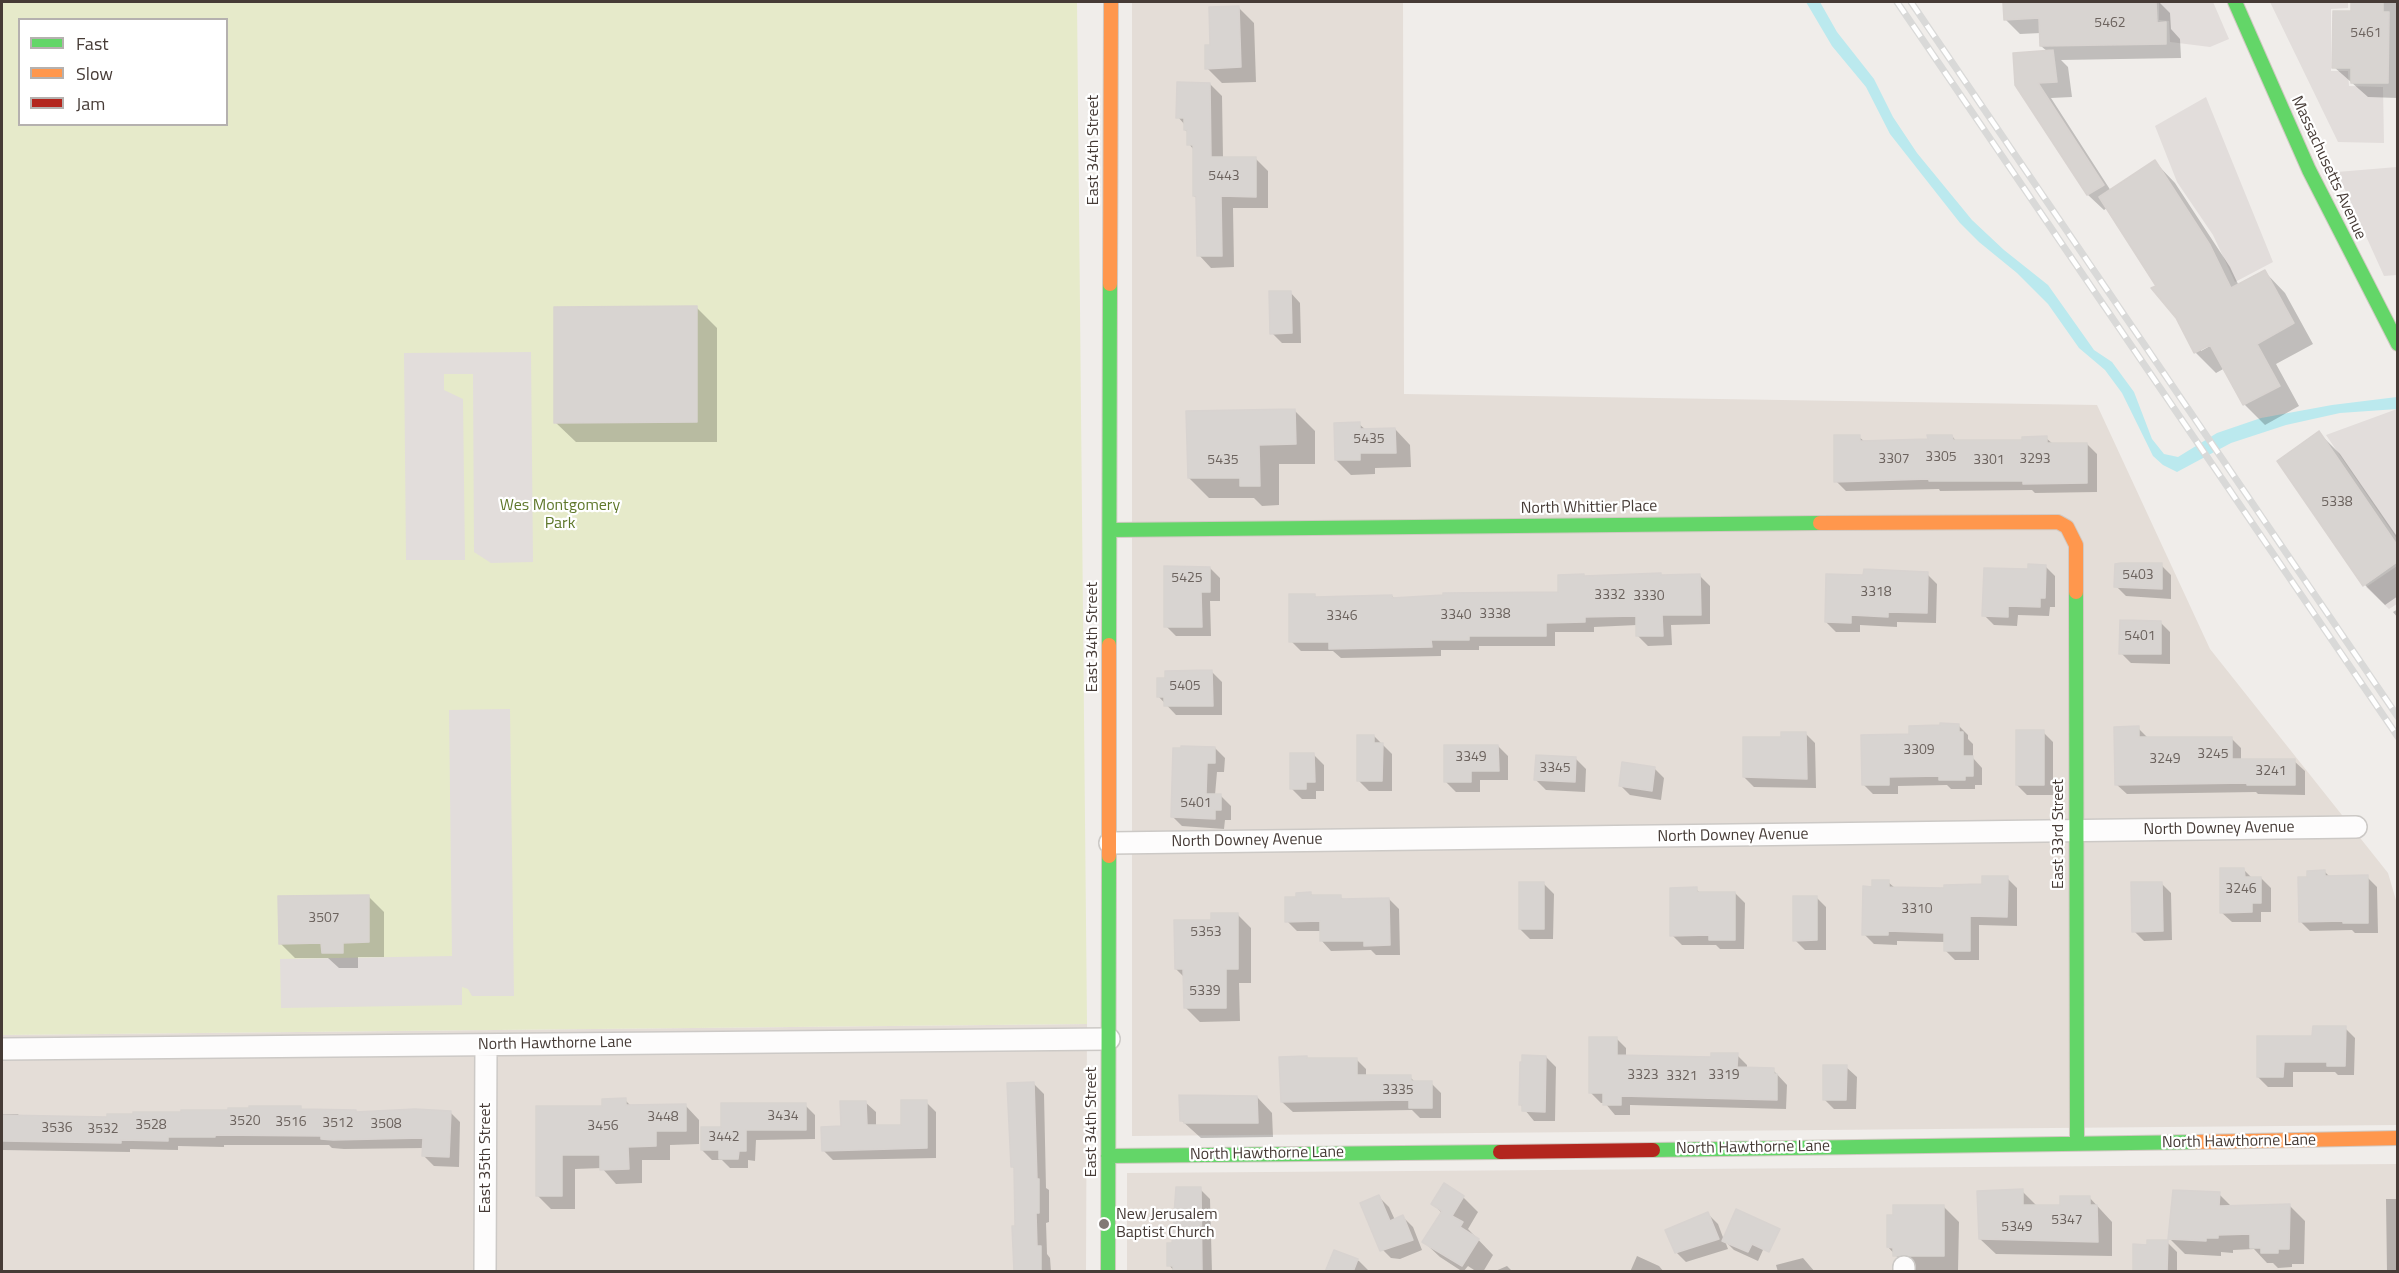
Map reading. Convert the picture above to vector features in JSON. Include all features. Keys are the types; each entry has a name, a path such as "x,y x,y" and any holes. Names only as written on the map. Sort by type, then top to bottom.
{"street":[{"name":"East 34th Street","path":"1108,1272 1111,2"},
{"name":"Massachusetts Avenue","path":"2235,2 2306,161 2397,344"},
{"name":"North Whittier Place","path":"1110,530 2048,521 2058,522 2067,527"},
{"name":"East 33rd Street","path":"2067,527 2076,545 2077,1144"},
{"name":"North Downey Avenue","path":"1110,843 2356,827"},
{"name":"North Hawthorne Lane","path":"2,1049 1109,1039"},
{"name":"East 35th Street","path":"485,1272 486,1045"},
{"name":"North Hawthorne Lane","path":"1108,1156 2397,1138"}],"shaded area":[{"path":"1132,2 1403,2 1404,394 2097,405 2210,649 2388,873 2398,907 2397,1125 1132,1136"},
{"path":"2159,2 2213,2 2229,39 2210,47 2170,42 2169,21 2159,20"},
{"path":"2270,2 2348,2 2348,8 2331,9 2331,71 2348,71 2349,86 2383,87 2384,143 2338,142"},
{"path":"2206,97 2273,262 2235,282 2213,235 2177,182 2155,126"},
{"path":"2397,167 2397,275 2384,276 2337,172"},
{"path":"531,352 533,562 491,563 474,552 473,374 444,374 444,390 463,399 465,560 406,560 404,353"},
{"path":"2398,409 2397,539 2326,435"},
{"path":"2397,566 2397,604 2389,609 2366,587"},
{"path":"510,709 514,996 472,996 468,989 462,987 462,1005 281,1008 280,959 452,956 449,710"},
{"path":"1087,1024 1086,1271 2,1271 2,1035"},
{"path":"2397,1164 2397,1271 1127,1272 1127,1173"}],"green space":[{"name":"Wes Montgomery Park","path":"2,2 1077,2 1087,1024 2,1035"}],"water":[{"path":"1806,2 1820,2 1837,32 1874,79 1893,117 1917,153 1972,220 2004,250 2048,285 2094,350 2112,362 2134,392 2152,439 2164,454 2178,457 2217,433 2261,418 2332,405 2397,397 2397,409 2340,413 2286,425 2231,443 2177,472 2163,465 2153,456 2122,393 2105,370 2079,348 2048,304 2017,273 1960,223 1890,134 1866,87 1832,46"}],"building":[{"path":"2156,2 2157,23 2166,22 2166,44 2040,46 2039,18 2004,20 2003,3"},
{"path":"2351,2 2383,2 2383,12 2389,12 2388,83 2351,83 2351,68 2332,68 2333,11 2351,11"},
{"path":"1239,6 1241,67 1205,69 1205,45 1210,45 1209,7"},
{"path":"2053,50 2057,82 2038,83 2104,185 2087,195 2015,85 2013,53"},
{"path":"1177,82 1210,83 1211,157 1256,157 1256,197 1221,196 1222,256 1197,256 1196,196 1193,196 1193,145 1187,145 1184,118 1176,118"},
{"path":"2155,160 2210,245 2231,288 2265,270 2294,323 2257,344 2280,386 2243,405 2210,345 2194,353 2176,318 2151,288 2156,286 2099,197"},
{"path":"1269,291 1291,291 1292,333 1270,334"},
{"path":"697,306 697,422 554,423 554,307"},
{"path":"1295,409 1296,444 1259,445 1260,486 1240,486 1240,478 1188,478 1186,411"},
{"path":"1360,422 1360,429 1395,428 1396,453 1360,453 1360,460 1335,460 1334,423"},
{"path":"2319,431 2397,545 2397,562 2363,586 2277,461"},
{"path":"1834,435 1860,435 1860,441 1928,439 1927,435 1952,435 1953,440 2022,440 2022,437 2047,436 2047,443 2087,443 2087,483 2023,484 2023,481 1929,481 1929,479 1834,482"},
{"path":"2162,563 2162,589 2114,587 2115,564"},
{"path":"2028,564 2046,565 2045,598 2040,598 2040,607 2008,606 2008,617 1982,616 1984,568 2028,569"},
{"path":"1164,566 1210,567 1210,592 1201,592 1202,627 1164,627"},
{"path":"1864,569 1928,572 1927,613 1888,612 1888,617 1851,615 1851,623 1825,622 1826,574 1863,575"},
{"path":"1661,573 1661,575 1700,574 1701,615 1662,615 1663,636 1636,636 1636,616 1585,617 1585,622 1546,623 1546,636 1469,636 1469,640 1431,640 1432,647 1329,649 1329,642 1289,642 1289,594 1315,594 1315,597 1392,595 1392,598 1443,595 1443,593 1558,592 1558,575"},
{"path":"2120,620 2161,621 2161,654 2119,654"},
{"path":"1212,670 1213,706 1164,706 1164,697 1157,697 1157,678 1165,678 1165,671"},
{"path":"1940,723 1959,724 1959,732 1963,732 1963,756 1973,756 1973,776 1965,776 1965,780 1939,780 1939,776 1889,777 1889,785 1862,785 1861,735 1909,734 1909,726 1940,725"},
{"path":"2139,726 2139,737 2232,737 2232,759 2295,759 2295,785 2247,785 2247,783 2115,785 2114,727"},
{"path":"2016,730 2044,730 2044,785 2016,785"},
{"path":"1781,732 1806,732 1807,779 1743,777 1743,737 1781,737"},
{"path":"1357,735 1374,735 1374,743 1383,743 1382,781 1357,781"},
{"path":"1444,745 1498,745 1499,771 1471,771 1471,782 1444,782"},
{"path":"1181,746 1215,747 1215,763 1207,763 1206,794 1221,794 1221,810 1215,810 1215,819 1171,817 1173,748 1181,748"},
{"path":"1290,753 1314,753 1315,782 1306,782 1306,789 1290,789"},
{"path":"1536,755 1576,757 1575,782 1534,780"},
{"path":"1622,762 1655,767 1652,791 1619,786"},
{"path":"2220,868 2244,868 2245,877 2261,877 2261,903 2252,903 2252,912 2220,913"},
{"path":"2325,870 2325,876 2368,875 2368,923 2299,922 2298,877 2307,877 2307,871"},
{"path":"1982,876 2008,876 2007,917 1970,916 1970,951 1944,951 1944,933 1888,931 1888,935 1862,935 1863,886 1872,887 1872,880 1889,880 1889,887 1944,888 1944,885 1982,884"},
{"path":"1519,882 1544,882 1544,929 1519,929"},
{"path":"2131,882 2162,882 2163,931 2132,932"},
{"path":"1697,887 1697,892 1735,892 1735,940 1709,940 1709,935 1670,936 1670,888"},
{"path":"1311,892 1311,895 1341,895 1341,899 1389,898 1390,945 1364,946 1364,941 1320,941 1320,921 1285,922 1285,897 1296,897 1296,893"},
{"path":"369,895 369,942 343,943 343,953 322,953 321,943 279,944 278,896"},
{"path":"1793,896 1817,896 1817,940 1793,941"},
{"path":"1211,913 1238,913 1238,969 1226,969 1226,1008 1184,1008 1183,969 1175,969 1174,920 1211,920"},
{"path":"2313,1026 2346,1026 2345,1066 2327,1066 2327,1062 2284,1062 2283,1077 2257,1077 2257,1036 2312,1036"},
{"path":"1589,1037 1617,1037 1617,1055 1711,1057 1711,1053 1738,1053 1737,1067 1774,1068 1774,1074 1777,1074 1777,1100 1621,1096 1621,1105 1603,1105 1603,1093 1589,1093"},
{"path":"1522,1055 1546,1056 1545,1112 1522,1111 1522,1105 1519,1105"},
{"path":"1307,1056 1307,1058 1357,1058 1357,1075 1411,1075 1411,1081 1432,1081 1432,1108 1409,1108 1409,1100 1281,1102 1279,1057"},
{"path":"1823,1065 1847,1065 1846,1100 1823,1100"},
{"path":"1034,1082 1037,1179 1039,1179 1039,1213 1036,1213 1037,1246 1041,1246 1041,1272 1014,1272 1012,1226 1015,1226 1014,1167 1011,1167 1007,1083"},
{"path":"1179,1095 1257,1096 1258,1123 1184,1123 1180,1121"},
{"path":"626,1098 626,1105 686,1104 686,1131 656,1131 656,1146 628,1147 629,1169 600,1170 600,1155 562,1155 562,1196 536,1196 536,1106 602,1106 602,1099"},
{"path":"901,1100 927,1100 927,1148 822,1151 821,1127 841,1126 840,1101 866,1101 867,1125 901,1125"},
{"path":"721,1103 806,1103 806,1130 746,1130 746,1151 739,1151 738,1159 719,1159 719,1150 701,1150 701,1127 721,1127"},
{"path":"249,1106 301,1106 301,1109 356,1110 356,1112 415,1109 451,1111 449,1157 422,1156 423,1138 333,1140 321,1139 321,1136 215,1135 215,1137 168,1137 168,1141 121,1140 121,1143 2,1141 2,1115 107,1117 107,1114 228,1110 228,1108 249,1108"},
{"path":"1444,1183 1464,1196 1452,1216 1463,1222 1460,1227 1479,1239 1462,1266 1422,1242 1442,1211 1431,1204"},
{"path":"1176,1187 1201,1187 1202,1270 1173,1270 1173,1266 1167,1266 1167,1243 1172,1243"},
{"path":"2023,1189 2023,1205 2060,1205 2060,1196 2090,1196 2090,1205 2097,1205 2098,1242 1979,1239 1977,1191"},
{"path":"2173,1190 2220,1192 2219,1206 2290,1204 2289,1249 2278,1249 2278,1253 2261,1253 2261,1248 2250,1248 2250,1234 2218,1235 2218,1238 2206,1238 2206,1241 2168,1239"},
{"path":"1379,1195 1390,1221 1403,1215 1413,1240 1380,1251 1360,1203"},
{"path":"1893,1205 1944,1205 1944,1256 1893,1256 1893,1248 1887,1247 1887,1215 1893,1215"},
{"path":"1736,1209 1780,1229 1769,1252 1752,1244 1748,1252 1722,1241"},
{"path":"1708,1212 1719,1239 1675,1253 1665,1230"},
{"path":"2147,1240 2168,1240 2167,1272 2133,1272 2133,1244 2147,1245"},
{"path":"1334,1250 1358,1259 1353,1272 1325,1272"}],"railway":[{"path":"1897,2 2398,737"},
{"path":"1911,2 2398,717"}],"traffic: fast":[{"path":"2235,2 2309,170 2398,344"},
{"path":"1109,645 1110,284"},
{"path":"1110,530 1820,523"},
{"path":"2076,592 2077,1144"},
{"path":"1108,1272 1109,856"},
{"path":"1653,1150 2198,1142"},
{"path":"1108,1156 1500,1152"}],"traffic: slow":[{"path":"1110,284 1111,2"},
{"path":"1820,523 2058,522 2067,527 2076,545 2076,592"},
{"path":"1109,645 1109,856"},
{"path":"2198,1142 2398,1138"}],"traffic: jam":[{"path":"1500,1152 1653,1150"}],"place":[{"name":"New Jerusalem Baptist Church","path":"1104,1224"}]}
